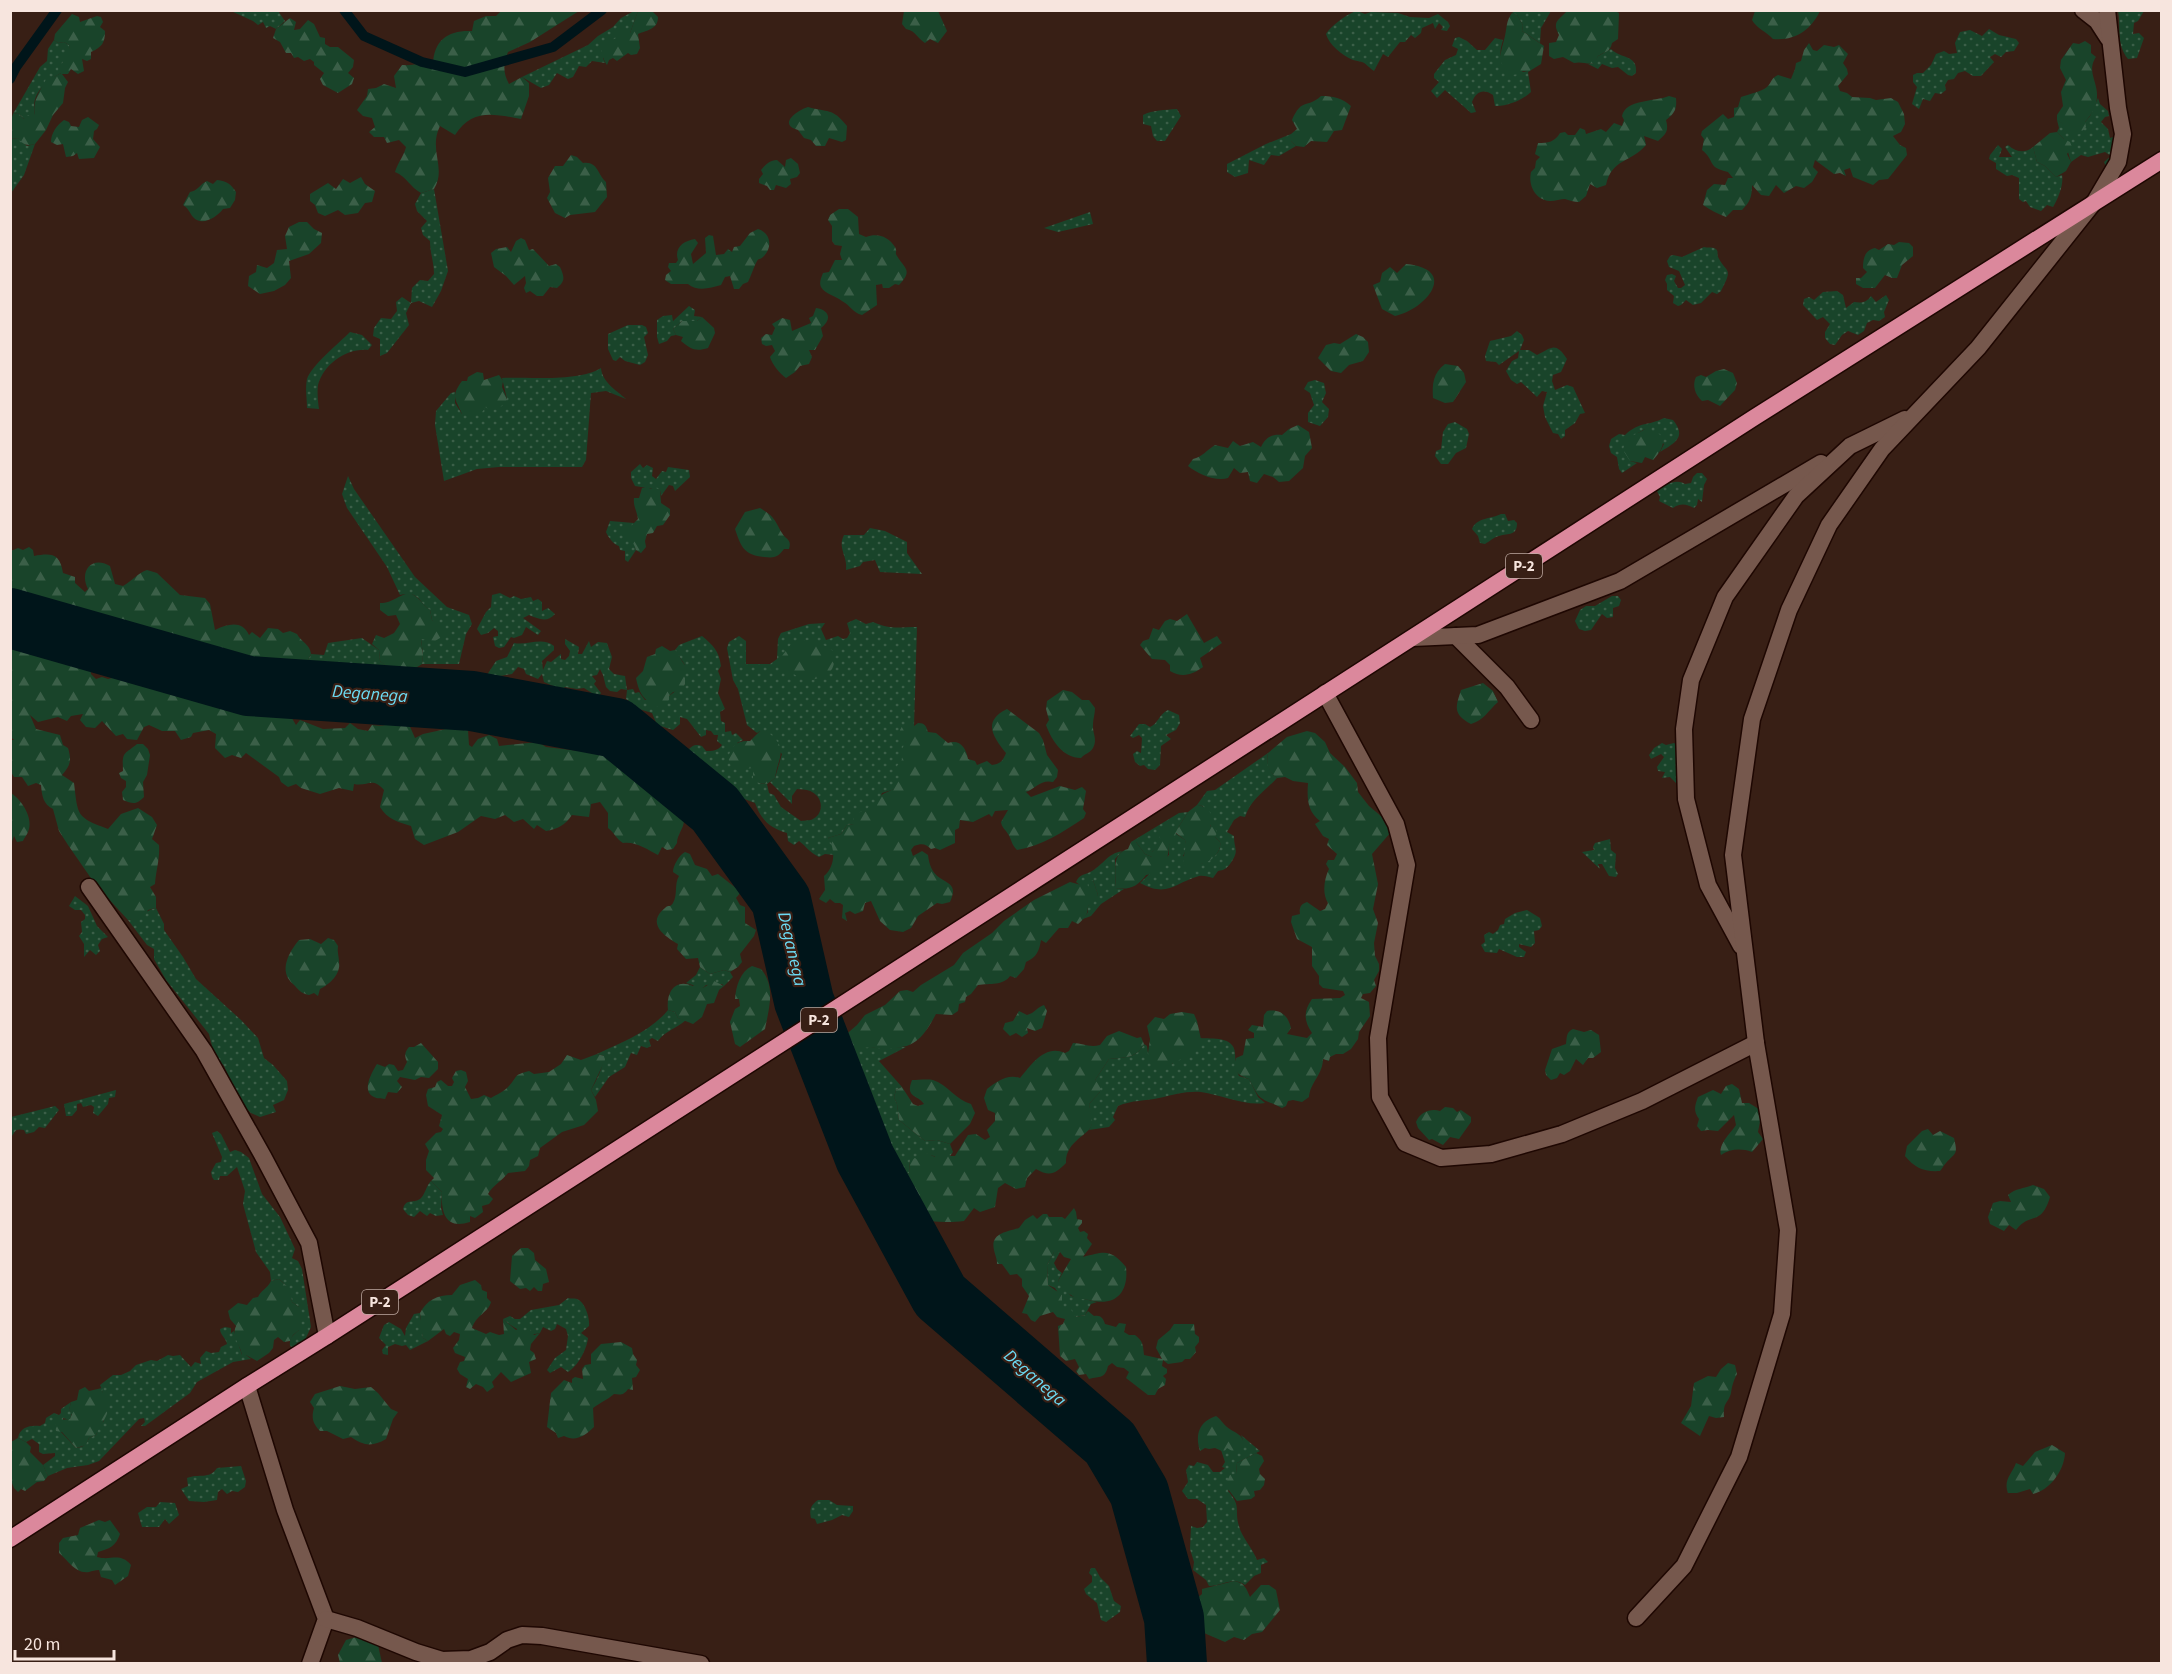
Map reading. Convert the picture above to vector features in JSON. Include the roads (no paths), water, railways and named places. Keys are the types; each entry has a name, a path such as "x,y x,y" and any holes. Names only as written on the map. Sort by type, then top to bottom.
{"highway":[{"name":"P-2","path":"10,1539 1755,417 2162,160"}],"street":[{"path":"2084,10 2097,21 2109,39"},
{"path":"1636,1618 1684,1566 1739,1457 1782,1314 1788,1230 1756,1043 1733,855 1752,719 1789,610 1829,525 1882,449 1978,348 2095,201 2118,162 2123,134 2107,10"},
{"path":"1413,638 1478,635 1620,581 1850,446 1915,414"},
{"path":"1745,955 1708,885 1686,799 1684,729 1692,680 1725,597 1751,557 1796,496 1850,446"},
{"path":"1456,636 1507,687 1531,720"},
{"path":"1325,693 1396,824 1407,865 1378,1038 1380,1096 1405,1143 1441,1158 1491,1154 1562,1134 1642,1101 1756,1043"},
{"path":"89,887 204,1051 264,1158 309,1244 327,1336"},
{"path":"247,1386 285,1510 326,1619 310,1664"},
{"path":"326,1619 357,1628 442,1660 471,1659 490,1652 507,1640 522,1635 542,1636 701,1664"}],"waterway":[{"path":"10,79 57,10"},
{"path":"344,10 364,36 422,62 465,72 553,47 602,10"},
{"name":"Deganega","path":"10,618 248,686 472,701 616,728 715,809 781,900 804,1001 865,1158 940,1296 1110,1443 1139,1492 1174,1618 1177,1664"}]}
